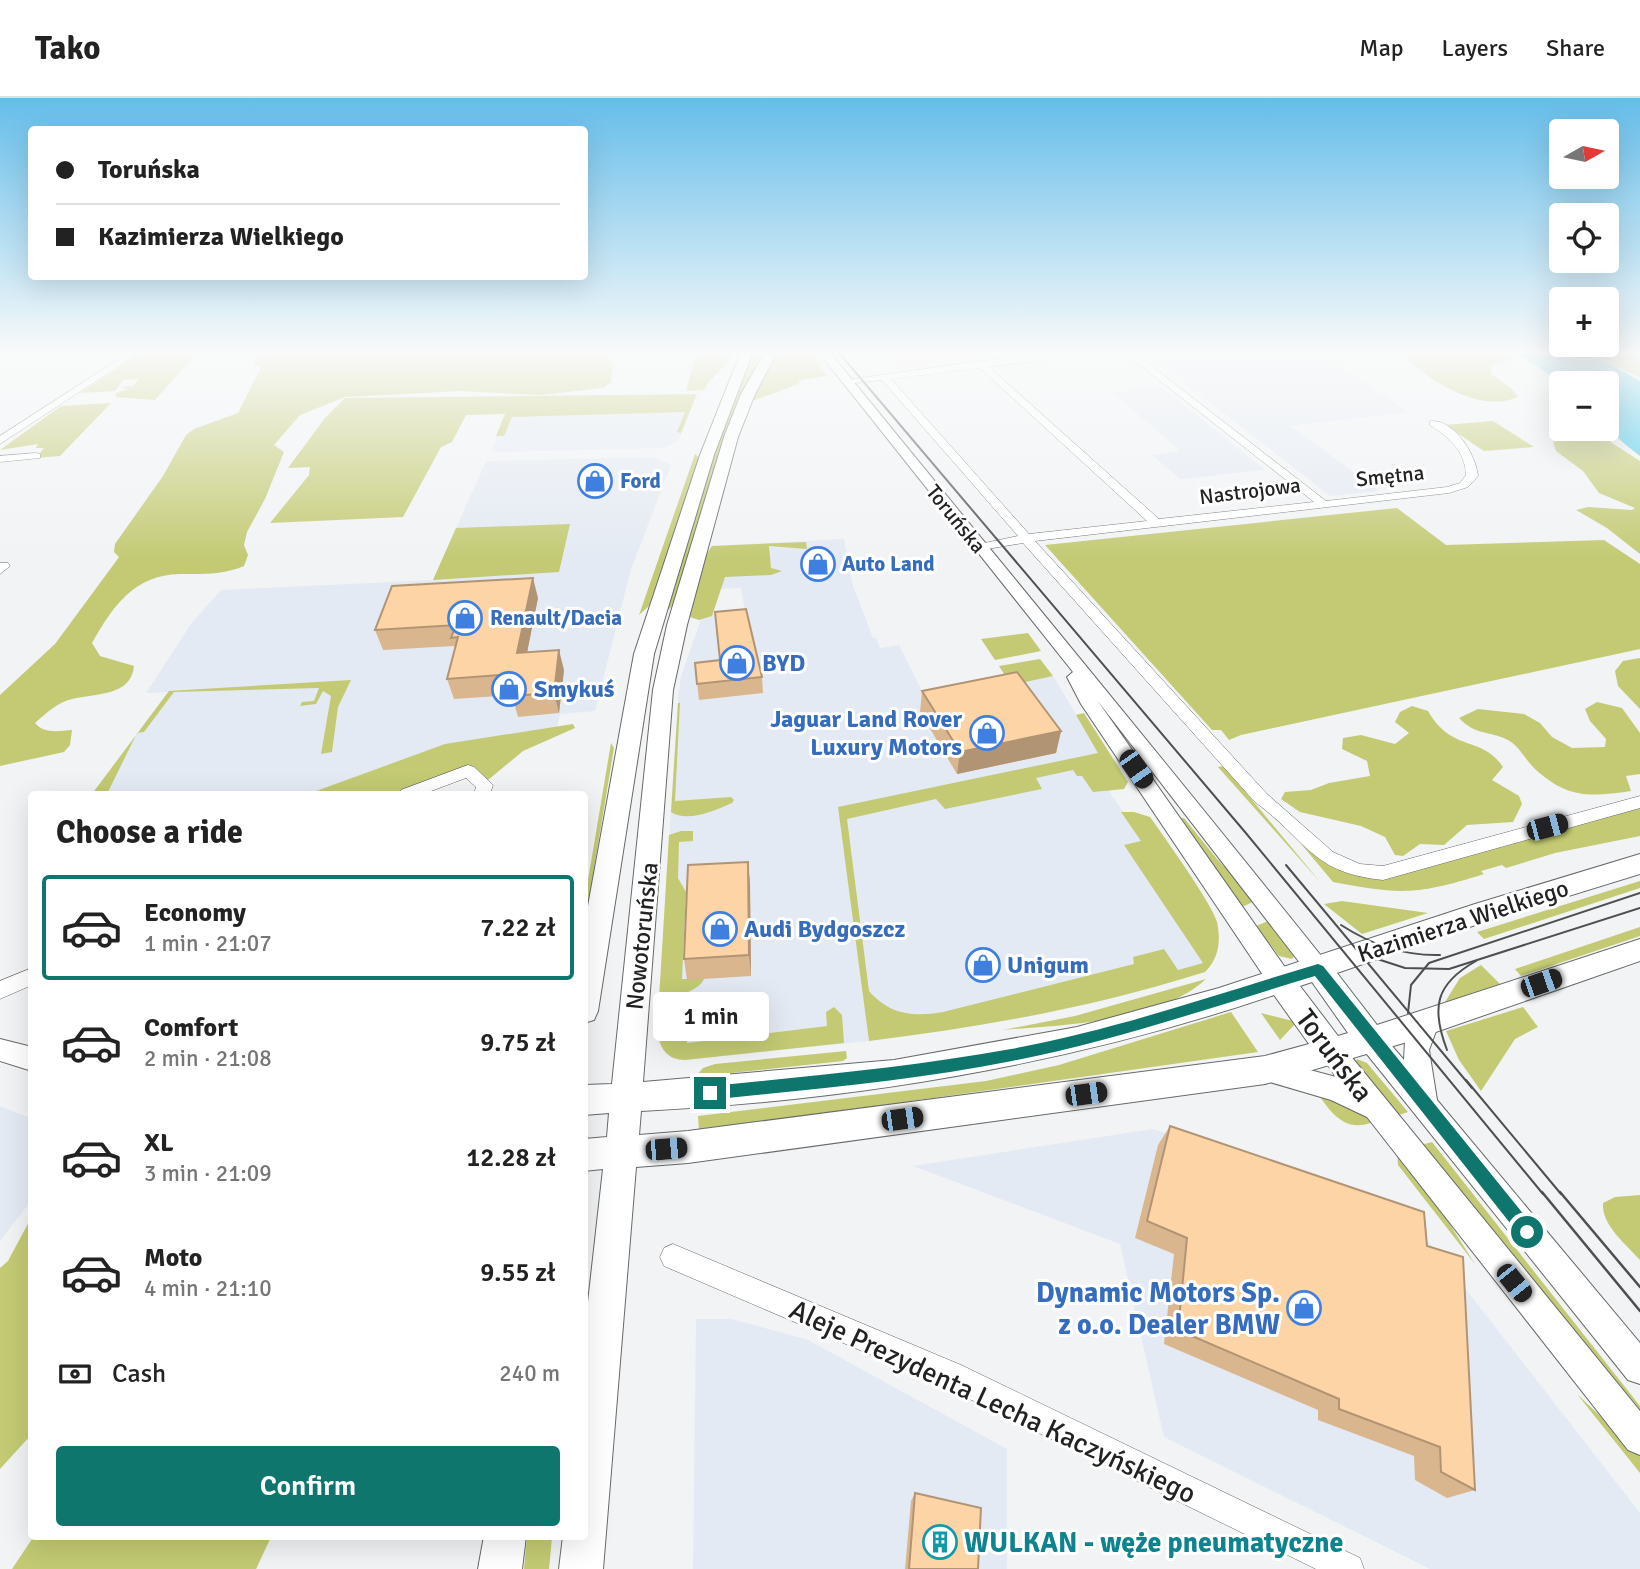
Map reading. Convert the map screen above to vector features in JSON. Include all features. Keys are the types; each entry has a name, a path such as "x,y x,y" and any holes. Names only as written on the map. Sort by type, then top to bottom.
{"main road":[{"name":"Nowotoruńska","path":"588,988 647,644 719,423"},
{"name":"Nowotoruńska","path":"588,1496 663,690 677,625 737,423"},
{"name":"Kazimierza Wielkiego","path":"588,1100 710,1093 844,1079 1012,1055 1124,1028 1318,969 1451,922 1640,864"},
{"path":"588,1155 850,1126 1265,1070 1426,1023 1640,950"},
{"name":"Toruńska","path":"1318,969 1371,1040"},
{"name":"Toruńska","path":"1280,980 1332,1052"},
{"path":"500,1569 504,1540"},
{"name":"Nowotoruńska","path":"581,1569 584,1540"}],"street":[{"path":"0,441 28,423"},
{"name":"Toruńska","path":"878,423 1062,650 1108,701 1318,969"},
{"path":"925,423 1261,798 1279,809 1318,852 1343,867 1383,873 1640,802"},
{"path":"1045,423 1156,522"},
{"name":"Nastrojowa","path":"1219,423 1321,502"},
{"name":"Smętna","path":"1321,502 1449,490 1464,485 1472,476 1472,465 1461,442 1434,423"},
{"path":"0,458 36,456"},
{"name":"Nastrojowa","path":"1028,538 1321,502"},
{"path":"979,548 1028,538"},
{"name":"Toruńska","path":"1062,650 1090,704 1280,980"},
{"path":"415,791 468,771 485,785 483,791"},
{"path":"0,990 28,977"},
{"path":"1426,1023 1419,1033 1415,1055 1427,1107"},
{"name":"Toruńska","path":"1371,1040 1640,1368"},
{"path":"0,1050 28,1058"},
{"name":"Toruńska","path":"1332,1052 1640,1438"},
{"path":"1265,1070 1336,1088 1379,1114"},
{"name":"Aleje Prezydenta Lecha Kaczyńskiego","path":"673,1257 951,1376 1349,1569"}],"shaded area":[{"path":"502,423 686,423 679,440 663,448 491,450"},
{"path":"1148,423 1206,423 1265,470 1180,479 1152,455 1180,451"},
{"path":"1236,423 1319,423 1291,426 1379,491 1330,496"},
{"path":"653,457 671,465 631,569 595,711 560,714 557,728 391,791 94,791 168,692 146,693 191,624 221,590 433,580 486,461"},
{"path":"844,539 852,583 873,638 876,638 880,648 899,645 927,701 1053,676 1115,779 1110,793 1213,938 1209,965 868,1034 869,1041 685,1060 672,1058 662,1049 657,1032 678,698 681,676 703,614 745,611 741,588 718,589 729,545"},
{"path":"0,1106 28,1117 28,1205 0,1241"},
{"path":"1153,1129 1408,1215 1640,1513 1640,1569 1430,1569 1164,1437 1120,1244 913,1166"},
{"path":"696,1319 732,1319 808,1340 1007,1449 1007,1569 693,1569"}],"green space":[{"path":"38,423 92,423 60,456 36,458 44,448 36,448 38,444 0,450"},
{"path":"211,423 293,423 274,445 284,452 265,499 247,532 244,545 248,555 244,566 205,574 164,576 150,580 127,595 108,617 92,643 100,656 134,666 126,683 110,692 67,701 35,723 47,730 72,730 70,745 64,752 0,766 0,695 55,644 114,564 119,557 114,552 115,544 163,476 186,435"},
{"path":"322,423 462,423 452,442 441,447 403,517 270,523 309,475 310,467 288,468"},
{"path":"501,423 510,423 504,436 496,436"},
{"path":"681,423 685,423 681,433 677,432"},
{"path":"726,423 730,423 672,606 666,612"},
{"path":"1496,423 1534,447 1484,451 1445,425"},
{"path":"1610,441 1640,461 1640,554 1607,528 1576,510 1588,507 1635,508 1599,493 1583,471 1556,451 1553,442"},
{"path":"695,454 699,458 649,606 639,615"},
{"path":"1397,508 1446,545 1604,540 1640,564 1640,649 1241,735 1229,740 1221,730 1212,730 1045,545"},
{"path":"570,524 559,572 433,580 456,528"},
{"path":"806,542 807,549 769,546 771,568 782,571 771,575 725,577 712,616 699,620 690,617 706,555 712,546"},
{"path":"1028,633 1041,651 995,660 981,639"},
{"path":"1640,658 1640,709 1618,686 1615,671 1623,661"},
{"path":"1040,659 1053,676 1011,685 999,666"},
{"path":"351,680 338,707 332,752 321,754 331,696 323,691 316,704 300,706 302,702 314,701 319,688 174,692 144,732 138,733 169,691"},
{"path":"1597,702 1622,708 1640,733 1640,774 1626,776 1631,791 1591,795 1557,786 1534,768 1512,743 1471,728 1459,718 1478,709 1524,714 1540,723 1552,737 1572,748 1605,747 1606,739 1590,721 1585,709"},
{"path":"678,703 675,801 731,797 734,800 718,809 693,816 671,812"},
{"path":"1412,706 1428,711 1447,733 1495,757 1503,767 1492,780 1519,796 1522,804 1513,822 1467,825 1444,845 1420,844 1403,856 1395,855 1385,837 1361,826 1300,812 1281,799 1285,792 1311,790 1329,783 1370,776 1367,761 1342,749 1343,738 1361,735 1395,744 1409,733 1395,722 1400,712"},
{"path":"1084,713 1128,782 1124,789 1093,792 1082,776 1077,776 1073,770 1036,778 1042,789 945,809 936,799 847,819 869,991 894,1010 932,1014 1134,964 1133,957 1164,949 1178,970 1203,963 1124,845 1141,841 1121,812 1134,812 1150,817 1214,913 1219,936 1218,949 1210,967 1205,972 1080,1006 997,1022 869,1041 838,807 1098,753 1076,715"},
{"path":"573,724 575,728 523,751 488,780 474,768 461,768 402,791 316,791 445,744"},
{"path":"136,735 108,791 94,791"},
{"path":"611,743 614,748 588,904 588,880"},
{"path":"1224,766 1321,883 1218,767"},
{"path":"1271,808 1322,860 1352,874 1370,877 1391,877 1640,808 1640,836 1555,853 1506,868 1502,865 1481,871 1484,874 1442,886 1393,891 1333,882"},
{"path":"1181,818 1184,818 1217,859 1257,900 1242,907"},
{"path":"693,831 693,841 679,842 678,878 686,892 682,979 704,979 698,987 680,997 673,1005 675,1013 686,1023 687,1043 827,1026 826,1012 834,1007 842,1015 844,1043 685,1060 669,1056 660,1044 657,1032 669,835"},
{"path":"1640,881 1640,888 1484,939 1477,932"},
{"path":"1342,901 1428,913 1362,934 1324,904"},
{"path":"1273,919 1296,953 1292,959 1279,956 1256,926"},
{"path":"1640,927 1640,936 1521,976 1515,969"},
{"path":"1481,965 1500,984 1445,1002 1460,978"},
{"path":"1206,979 1187,993 1138,1013 1082,1023 1003,1030 1075,1016"},
{"path":"1523,1007 1538,1027 1515,1039 1481,1091 1459,1060 1446,1031"},
{"path":"1231,1012 1258,1052 699,1131 698,1116 986,1081 1059,1065"},
{"path":"1261,1013 1297,1022 1280,1040"},
{"path":"846,1051 847,1058 843,1061 695,1077 703,1068 715,1064"},
{"path":"1357,1059 1367,1063 1408,1112 1393,1117 1355,1063"},
{"path":"1315,1090 1365,1114 1373,1122 1363,1125 1346,1123 1332,1113"},
{"path":"1432,1142 1640,1406 1640,1422 1417,1146"},
{"path":"1397,1153 1418,1174 1475,1264 1398,1165"},
{"path":"1640,1195 1640,1260 1610,1227 1603,1211 1603,1203 1615,1197"},
{"path":"28,1224 28,1438 0,1469 0,1268 8,1261"},
{"path":"1577,1394 1640,1454 1640,1473"},
{"path":"31,1540 270,1540 256,1569 12,1569"},
{"path":"527,1540 552,1540 549,1569 524,1569"}],"water":[{"path":"1619,423 1640,423 1640,456 1619,439"}],"building":[{"path":"533,578 517,653 559,650 554,693 511,696 515,674 447,679 458,637 451,638 456,625 375,630 392,586"},
{"name":"BYD","path":"746,609 762,677 697,684 695,663 720,660 715,612"},
{"path":"1017,672 1061,731 960,752 922,691"},
{"name":"Audi Bydgoszcz","path":"748,862 749,955 684,959 688,865"},
{"name":"Dynamic Motors Sp. z o.o. Dealer BMW","path":"1170,1126 1424,1212 1427,1246 1463,1257 1475,1490 1441,1472 1440,1447 1339,1409 1339,1399 1178,1330 1187,1238 1147,1221"},
{"name":"WULKAN - węże pneumatyczne","path":"915,1493 981,1508 978,1569 909,1569"}],"tram line":[{"path":"898,423 1245,832 1543,1194"},
{"path":"1286,865 1408,1011"},
{"path":"1425,968 1429,963 1640,893"},
{"path":"1425,968 1449,969 1640,908"},
{"path":"1341,925 1388,948 1413,954 1440,955"},
{"path":"1362,954 1405,968 1425,968"},
{"path":"1447,1050 1439,1022 1440,998 1452,979 1476,961"},
{"path":"1408,1011 1411,985 1425,968"},
{"path":"1408,1011 1472,1088"},
{"path":"1466,1080 1561,1194"},
{"path":"1542,1192 1640,1311"},
{"path":"1560,1192 1640,1287"}],"place":[{"name":"Ford","path":"595,481"},
{"name":"Auto Land","path":"818,564"},
{"name":"Renault/Dacia","path":"465,618"},
{"name":"BYD","path":"737,663"},
{"name":"Smykuś","path":"509,689"},
{"name":"Jaguar Land Rover Luxury Motors","path":"987,733"},
{"name":"Audi Bydgoszcz","path":"720,929"},
{"name":"Unigum","path":"983,965"},
{"name":"Dynamic Motors Sp. z o.o. Dealer BMW","path":"1304,1308"},
{"name":"WULKAN - węże pneumatyczne","path":"940,1542"}],"route":[{"path":"710,1093 844,1079 1012,1055 1124,1028 1318,969 1371,1040 1527,1232"}]}
